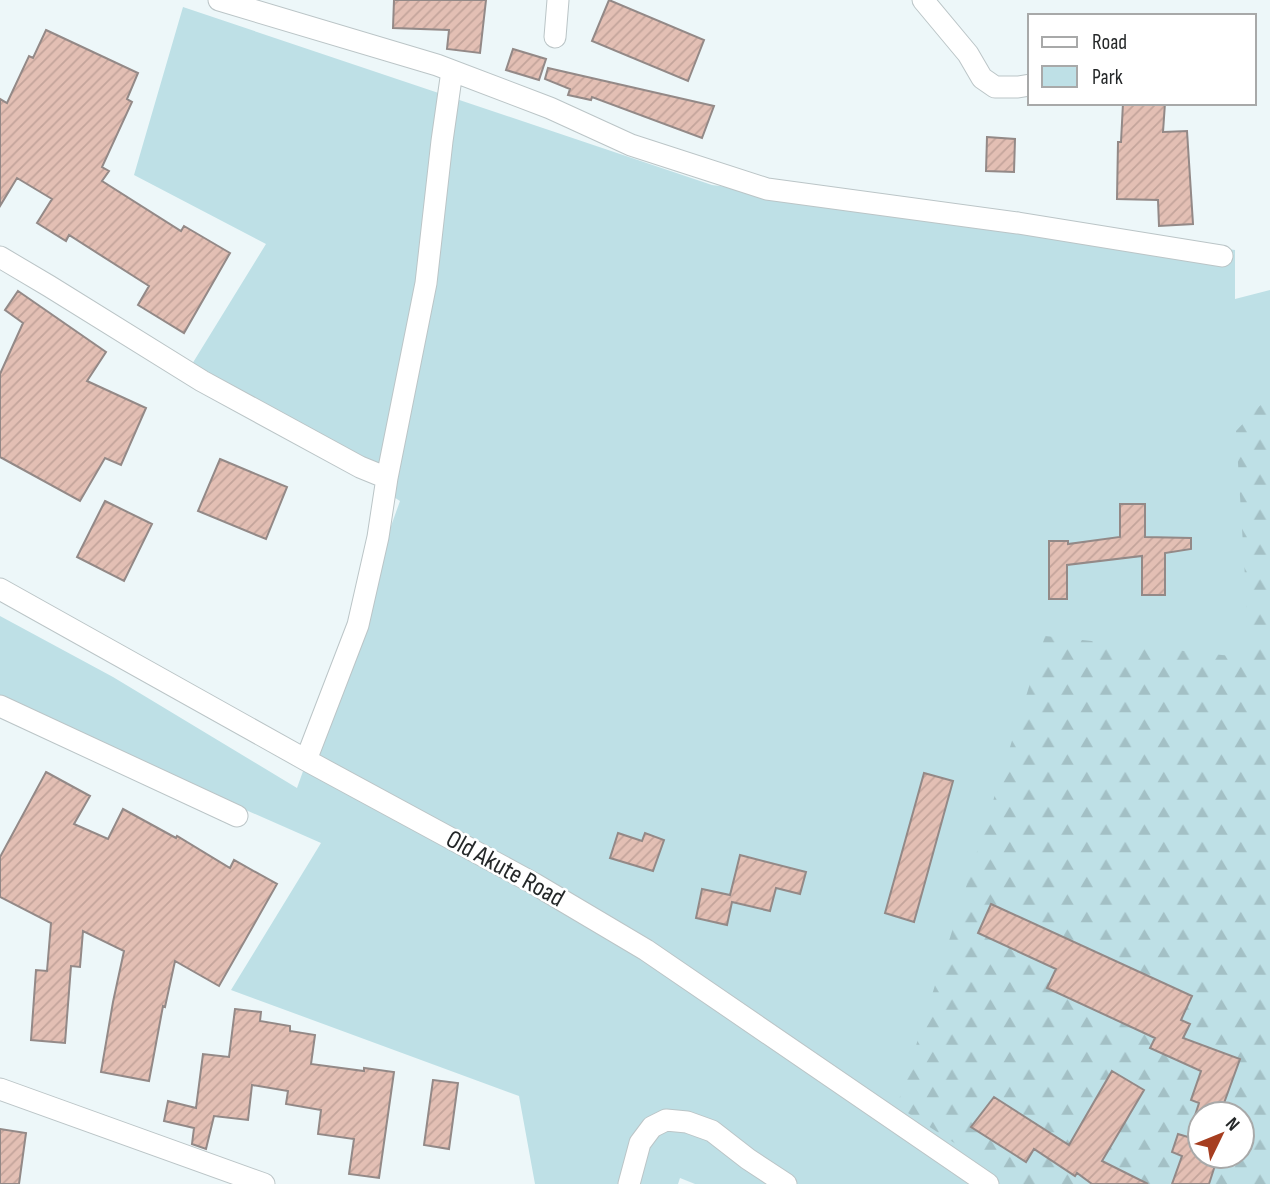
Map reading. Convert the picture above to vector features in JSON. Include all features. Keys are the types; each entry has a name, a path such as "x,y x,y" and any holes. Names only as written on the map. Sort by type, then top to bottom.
{"street":[{"path":"219,0 452,71 551,108 631,145 767,189 1018,223 1222,256"},
{"path":"555,37 558,0"},
{"path":"923,0 968,54 982,78 995,87 1028,85"},
{"path":"306,760 358,625 371,576 387,478 426,283 452,71"},
{"path":"0,257 201,381 360,467 387,478"},
{"name":"Old Akute Road","path":"0,590 533,883 646,950 988,1184"},
{"path":"0,706 237,816"},
{"path":"0,1089 264,1184"},
{"path":"629,1184 640,1143 652,1127 666,1120 687,1122 712,1131 786,1184"}],"green space":[{"path":"183,7 712,185 1235,250 1235,299 1270,290 1270,1184 695,1184 680,1178 678,1184 535,1184 519,1096 231,990 321,843 0,702 0,616 113,677 297,788 400,501 189,369 266,244 134,175"},
{"path":"1270,395 1270,1184 1018,1184 897,1106 1045,636 1250,658 1236,431"}],"building":[{"path":"394,0 486,0 480,53 447,49 449,30 393,28"},
{"path":"609,0 704,40 688,81 592,41"},
{"path":"46,30 138,73 127,99 132,102 102,167 109,171 102,181 181,231 184,226 230,253 184,333 138,305 149,286 69,235 66,241 37,223 52,199 17,178 0,206 0,99 7,103 29,56 33,58"},
{"path":"513,49 546,59 539,80 506,70"},
{"path":"548,68 714,106 702,138 592,97 591,100 568,95 570,89 545,79"},
{"path":"1123,105 1165,105 1163,132 1187,131 1193,224 1159,226 1158,200 1117,199 1118,142 1121,142"},
{"path":"987,137 1015,139 1014,172 986,171"},
{"path":"18,291 106,352 87,381 146,408 121,465 105,458 80,501 0,457 0,374 23,323 5,310"},
{"path":"220,459 287,487 266,539 198,511"},
{"path":"105,501 152,524 124,581 77,557"},
{"path":"1120,504 1145,504 1145,537 1191,538 1191,549 1165,553 1165,595 1142,595 1142,556 1067,565 1067,599 1049,599 1049,541 1068,541 1068,544 1120,537"},
{"path":"46,772 90,796 74,824 108,839 123,809 176,838 177,836 230,868 234,860 277,884 219,986 175,961 165,1007 163,1006 149,1081 101,1072 124,951 83,931 80,967 71,966 65,1043 31,1040 36,970 47,971 51,923 0,897 0,857"},
{"path":"924,773 953,781 914,922 885,913"},
{"path":"618,833 642,841 645,833 664,840 653,871 610,858"},
{"path":"740,855 806,872 800,894 776,888 770,911 732,902 727,925 696,918 702,889 730,895"},
{"path":"991,904 1192,996 1181,1020 1190,1024 1183,1038 1240,1059 1225,1100 1191,1100 1201,1071 1150,1048 1155,1038 1047,988 1056,969 978,933"},
{"path":"235,1009 261,1012 260,1021 290,1026 290,1031 315,1035 311,1064 394,1072 379,1178 349,1174 354,1139 318,1134 321,1110 286,1104 288,1091 252,1085 248,1120 214,1116 206,1149 192,1144 194,1128 164,1121 168,1101 196,1108 203,1054 229,1057"},
{"path":"1112,1071 1144,1090 1102,1161 1148,1184 1092,1184 1034,1149 1026,1162 971,1127 994,1097 1069,1145"},
{"path":"433,1080 458,1083 449,1149 424,1145"},
{"path":"0,1129 26,1133 19,1184 0,1184"},
{"path":"1178,1134 1186,1136 1186,1170 1214,1170 1209,1184 1172,1184 1182,1156 1172,1152"}]}
